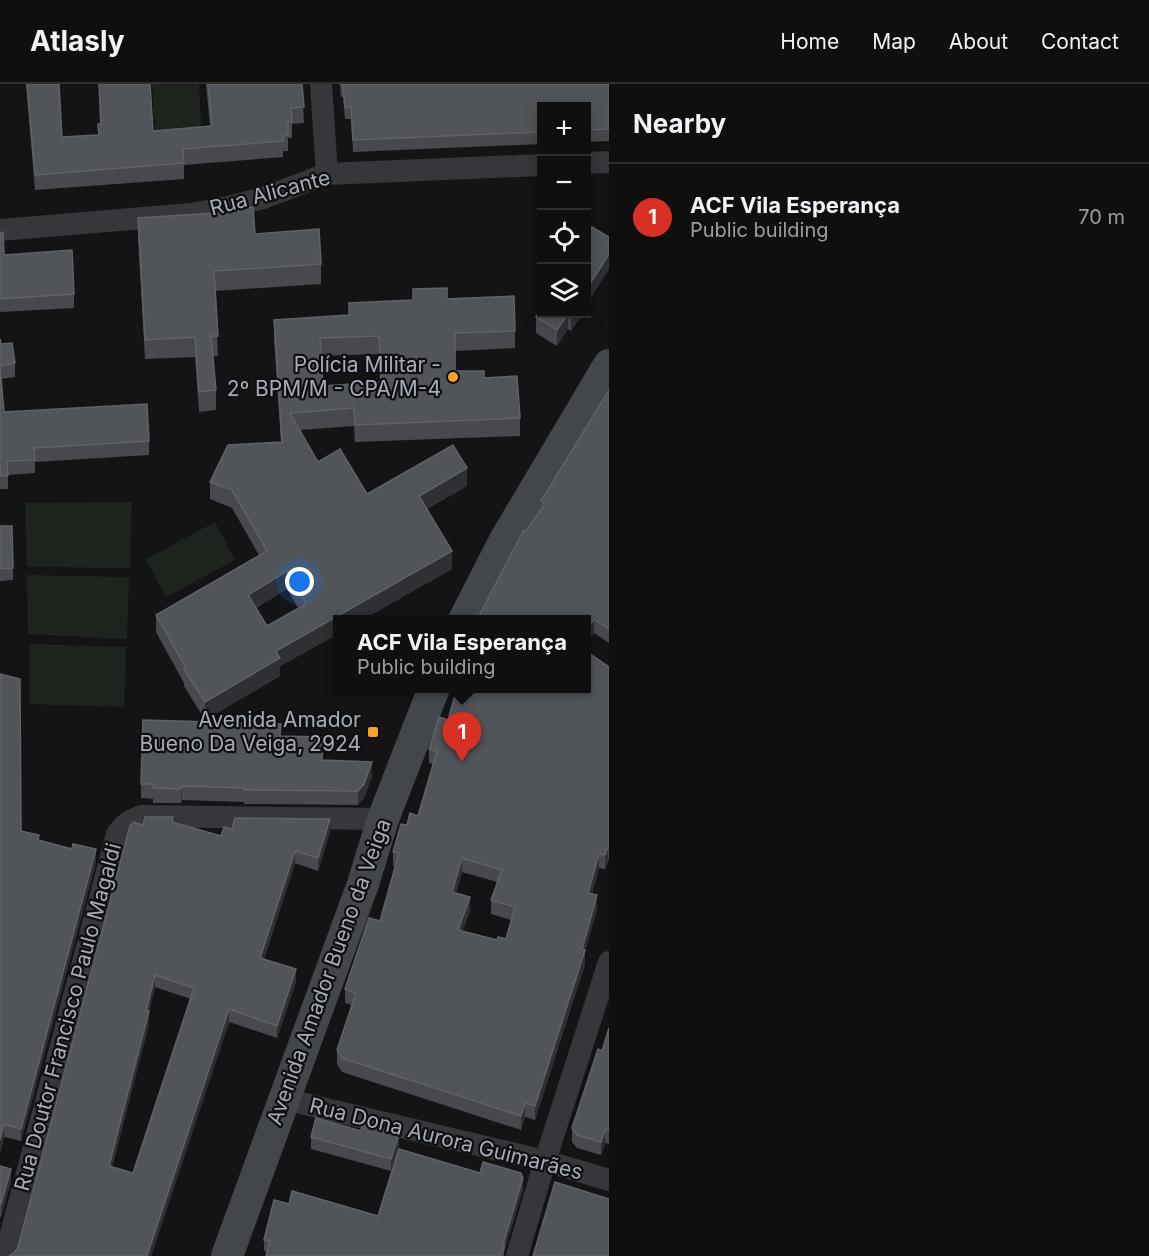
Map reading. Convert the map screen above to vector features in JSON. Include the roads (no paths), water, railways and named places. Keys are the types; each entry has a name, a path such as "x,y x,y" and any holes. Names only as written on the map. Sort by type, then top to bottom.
{"main road":[{"path":"467,615 505,540 609,365"},
{"name":"Avenida Amador Bueno da Veiga","path":"228,1256 363,884 384,819 432,693"}],"street":[{"path":"321,84 327,174"},
{"path":"591,163 609,162"},
{"name":"Rua Alicante","path":"0,230 200,213 263,198 327,174 537,165"},
{"name":"Rua Doutor Francisco Paulo Magaldi","path":"5,1256 117,834 122,827 141,816 384,819"},
{"path":"517,1256 609,962"},
{"name":"Rua Dona Aurora Guimarães","path":"284,1099 545,1161 609,1180"}],"place":[{"name":"Polícia Militar - 2º BPM/M - CPA/M-4","path":"453,377"},
{"name":"Avenida Amador Bueno Da Veiga, 2924","path":"373,732"},
{"name":"ACF Vila Esperança","path":"462,762"}]}
